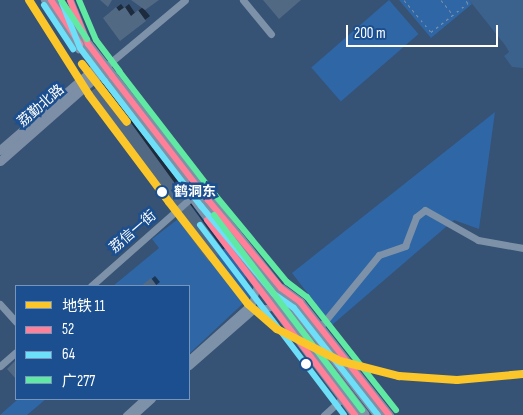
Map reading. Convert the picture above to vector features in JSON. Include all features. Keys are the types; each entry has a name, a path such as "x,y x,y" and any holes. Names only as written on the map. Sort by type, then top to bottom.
{"highway":[{"path":"51,0 186,187 362,410 378,415"},
{"path":"58,0 88,44"},
{"path":"65,0 98,67 281,288 362,410"}],"main road":[{"name":"荔勤北路","path":"0,150 98,67"},
{"name":"荔勤北路","path":"0,161 98,67"},
{"path":"186,187 257,286 343,398 362,410"},
{"path":"281,288 320,327 389,415"}],"street":[{"path":"44,0 60,28 98,67 185,0"},
{"path":"70,0 88,44"},
{"path":"243,0 271,34"},
{"name":"荔信一街","path":"92,285 192,197"},
{"path":"320,327 379,255 404,246 416,217 425,210 478,240 523,248"},
{"path":"190,358 252,302 257,286"},
{"path":"0,304 15,321"},
{"path":"190,365 253,310 273,306"},
{"path":"0,366 15,353"},
{"path":"324,415 343,398"},
{"path":"126,415 143,400"},
{"path":"134,415 151,400"}],"path":[{"path":"404,0 431,32 454,16 468,3 465,0"},
{"path":"441,0 454,16"}],"shaded area":[{"path":"389,0 419,34 341,102 311,68"},
{"path":"399,0 469,0 472,4 431,38"},
{"path":"469,0 523,0 523,68 512,67 504,56 509,52 505,45"},
{"path":"495,112 479,229 454,220 332,325 292,273"},
{"path":"195,206 245,275 251,296 190,353 190,285 114,285 159,248 152,239"},
{"path":"17,400 45,400 27,415 0,415"}],"building":[{"path":"100,0 112,0 108,7"},
{"path":"131,0 159,0 145,10"},
{"path":"263,0 301,0 279,19"},
{"path":"116,7 119,11 125,7 131,16 138,10 146,21 120,41 103,18"},
{"path":"102,83 224,250 208,262 87,94"},
{"path":"151,278 156,285 142,285"},
{"path":"15,361 15,378 7,369"}],"metro line":[{"name":"11","path":"29,0 89,95 169,202 248,304 277,329 340,361 399,376 457,380 523,374"},
{"name":"11","path":"82,64 127,122"}],"transit line":[{"name":"52","path":"51,0 80,44"},
{"name":"广277","path":"61,0 87,39"},
{"name":"52","path":"70,0 88,44 112,76 208,200 281,288 300,302 389,415"},
{"name":"广277","path":"79,0 96,40 119,71 215,195 287,282 307,297 396,410"},
{"name":"64","path":"62,3 80,48 105,81 201,206 274,294 294,308 378,415"},
{"name":"64","path":"44,5 73,49"},
{"name":"广277","path":"214,215 362,410"},
{"name":"52","path":"207,220 355,415"},
{"name":"64","path":"200,225 344,415"}],"place":[{"name":"鹤洞东","path":"162,192"}]}
